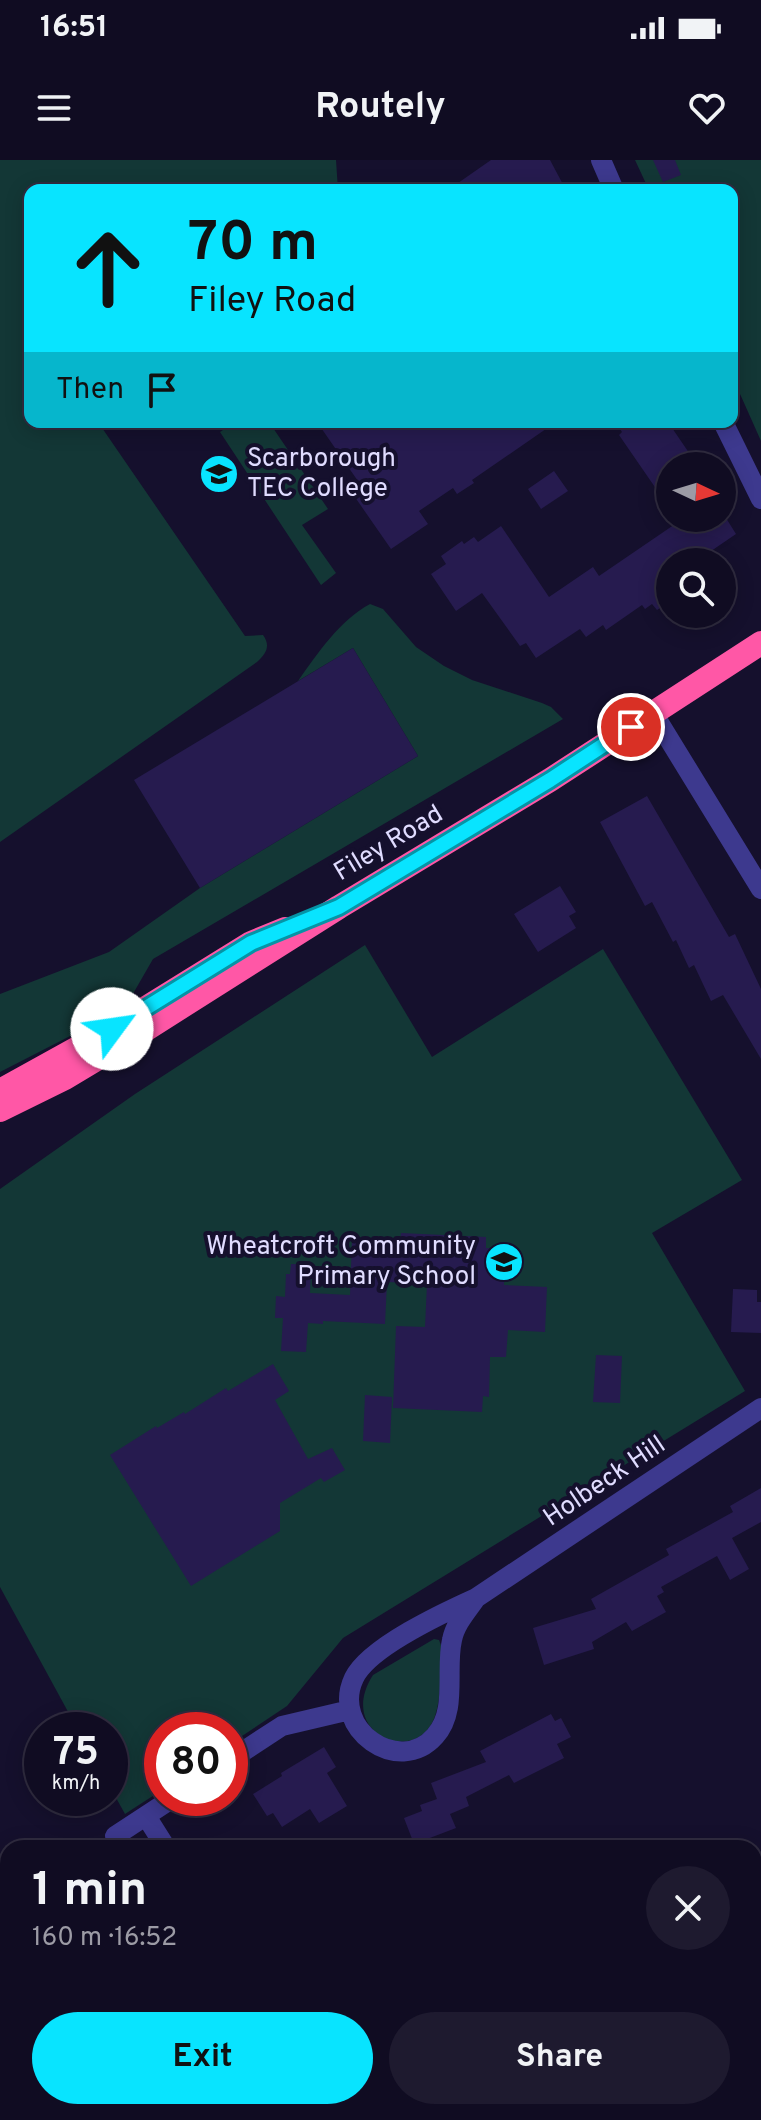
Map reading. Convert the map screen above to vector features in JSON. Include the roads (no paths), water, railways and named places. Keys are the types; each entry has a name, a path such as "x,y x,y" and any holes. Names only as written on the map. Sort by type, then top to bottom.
{"highway":[{"name":"Filey Road","path":"0,1110 65,1078 140,1033 339,907 550,780 761,643"},
{"path":"0,1091 99,1037 251,943 339,907"}],"street":[{"path":"601,160 611,184"},
{"path":"726,428 761,499"},
{"path":"653,713 761,889"},
{"name":"Holbeck Hill","path":"476,1598 459,1621 452,1641 444,1723 428,1743 408,1750 374,1744 357,1727 350,1710 349,1694 355,1677 366,1663 428,1620 476,1598 761,1408"},
{"path":"248,1748 282,1726 350,1710"},
{"path":"115,1836 146,1816 161,1840"}],"place":[{"name":"Scarborough TEC College","path":"219,474"},
{"name":"Wheatcroft Community Primary School","path":"504,1262"}]}
